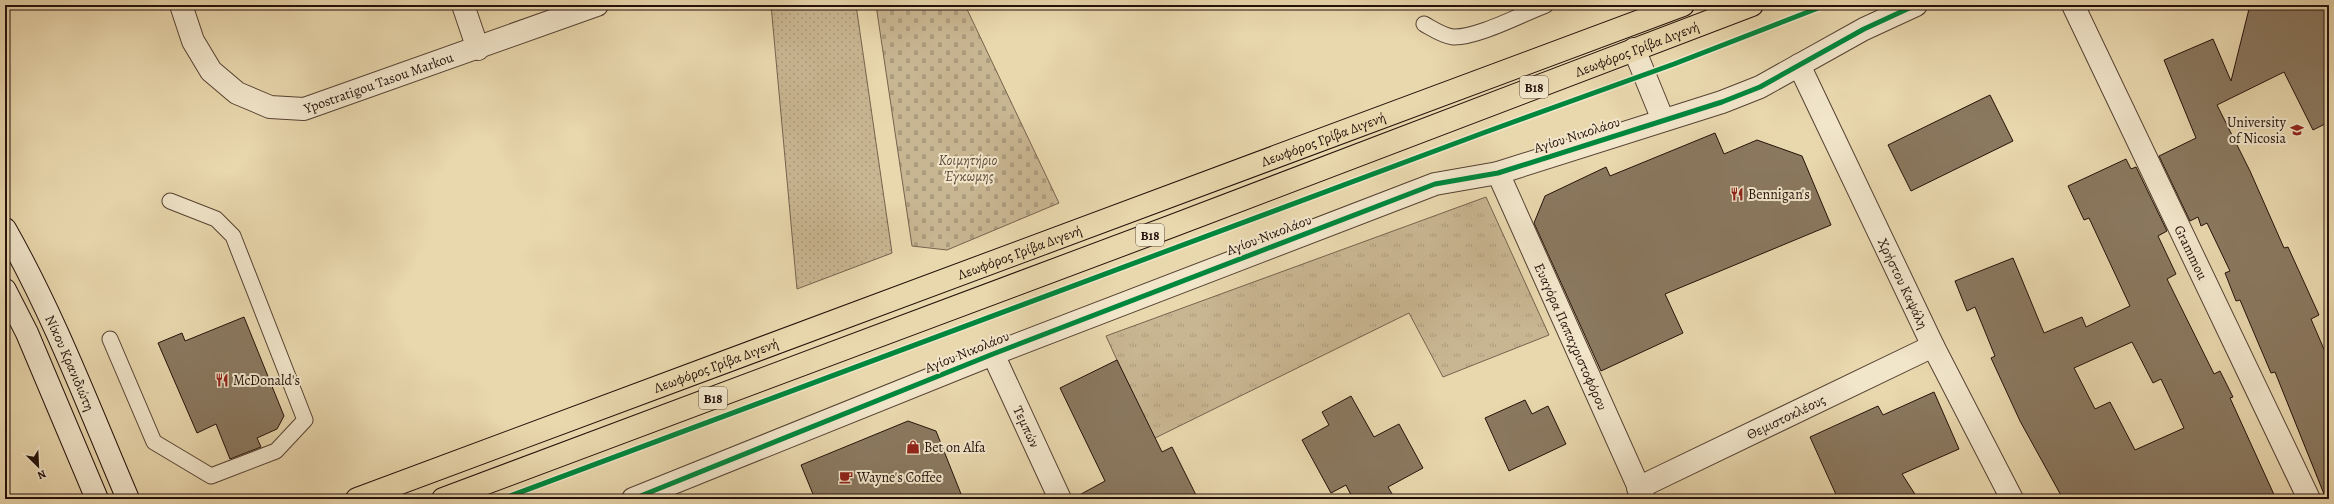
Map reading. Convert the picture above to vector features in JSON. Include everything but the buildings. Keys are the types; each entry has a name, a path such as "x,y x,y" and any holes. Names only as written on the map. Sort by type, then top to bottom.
{"main road":[{"name":"Λεωφόρος Γρίβα Διγενή","path":"357,499 1683,5"},
{"name":"Λεωφόρος Γρίβα Διγενή","path":"443,499 1172,226 1752,5"}],"street":[{"name":"Ypostratigou Tasou Markou","path":"181,5 193,41 211,71 237,94 270,107 304,109 478,49 597,5"},
{"path":"463,5 478,49"},
{"name":"Αγίου Νικολάου","path":"633,499 993,354 1435,184 1498,173 1663,120 1691,113 1735,97 1760,87 1864,29 1916,5"},
{"name":"Grammou","path":"2073,5 2309,499"},
{"path":"1634,49 1663,120"},
{"name":"Χρήστου Καψάλη","path":"1799,65 1933,346 2012,499"},
{"name":"Ευαγόρα Παπαχριστοφόρου","path":"1498,173 1641,493"},
{"name":"Νίκου Κρανιδιώτη","path":"5,230 20,256 61,342 128,499"},
{"name":"Νίκου Κρανιδιώτη","path":"5,290 30,340 96,499"},
{"name":"Θεμιστοκλέους","path":"1641,493 1933,346"},
{"name":"Τεμπών","path":"993,354 1060,499"}],"lane":[{"path":"1424,24 1438,32 1452,37 1466,35 1546,5"},
{"path":"110,339 154,442 211,476 276,451 305,420 233,236 216,219 170,201"}],"green space":[{"path":"771,5 856,5 892,253 797,289"},
{"name":"Κοιμητήριο Έγκωμης","path":"876,5 965,5 1059,203 947,250 912,246"},
{"path":"1486,197 1549,335 1443,377 1409,313 1153,439 1106,336"}],"cycle path":[{"path":"502,499 1483,133 1674,64 1826,5"},
{"path":"633,499 993,354 1435,184 1498,173 1722,102 1760,87 1864,29 1916,5"}],"place":[{"name":"University of Nicosia","path":"2297,130"},
{"name":"Bennigan's","path":"1737,194"},
{"name":"McDonald's","path":"222,380"},
{"name":"Bet on Alfa","path":"913,447"},
{"name":"Wayne's Coffee","path":"846,477"}]}
